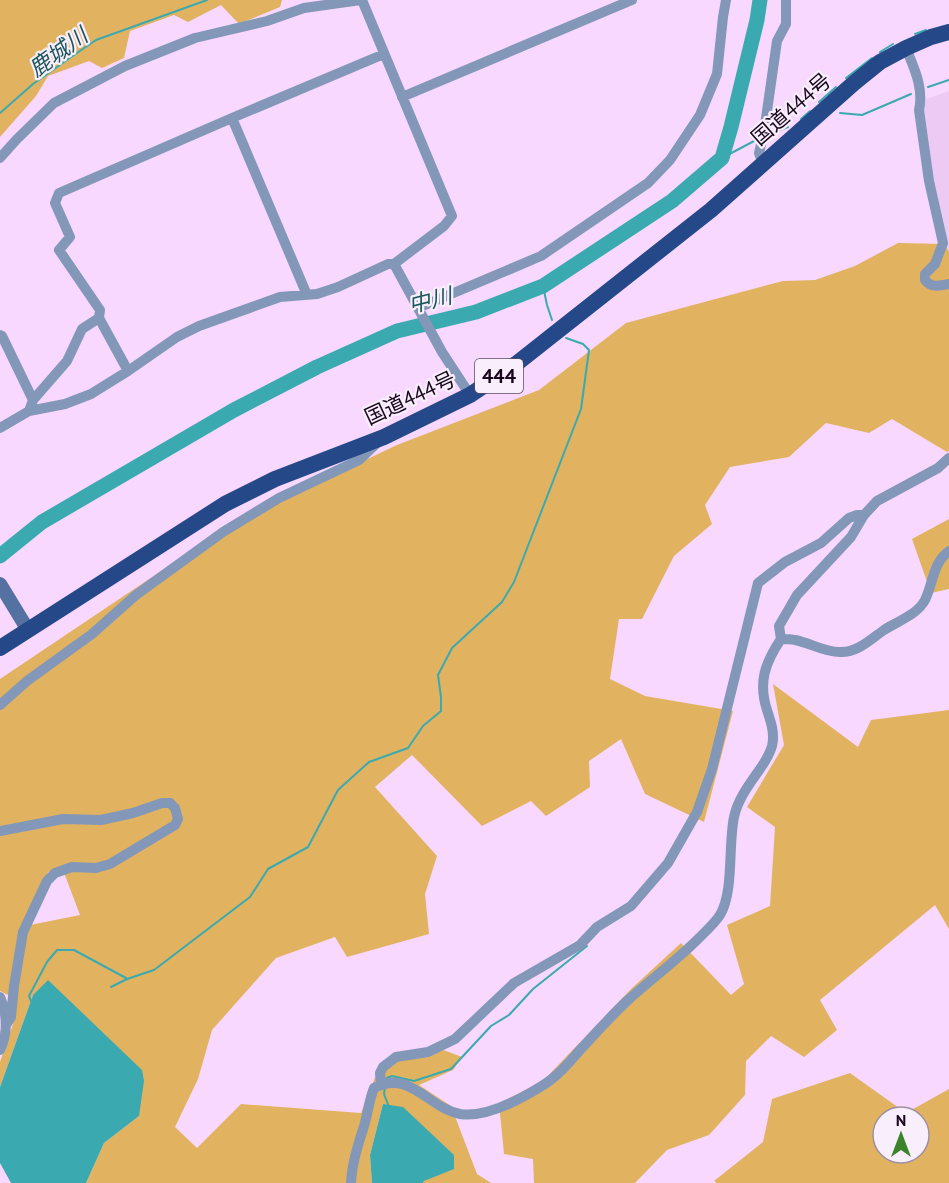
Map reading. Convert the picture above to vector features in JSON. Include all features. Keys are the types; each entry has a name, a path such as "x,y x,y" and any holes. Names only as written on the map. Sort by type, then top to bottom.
{"highway":[{"name":"国道444号","path":"0,648 225,504 275,479 384,437 470,395 516,364 711,210 880,62 931,37 949,32"}],"main road":[{"path":"0,584 27,630"}],"street":[{"path":"0,158 54,103 125,66 195,38 267,21 304,8 362,0 452,216 444,226 394,264 388,264 317,294 280,297 199,326 177,337 91,394 64,404 29,411 0,428"},
{"path":"402,98 632,0"},
{"path":"417,308 541,256 648,183 670,160 700,115 717,74 726,0"},
{"path":"763,164 759,153 777,41 786,24 786,0"},
{"path":"906,48 920,84 922,100 919,110 929,181 943,243 935,264 926,274 925,280 928,284 936,286 949,284"},
{"path":"128,371 99,318 100,310 59,250 70,237 55,203 59,193 384,54"},
{"path":"232,118 307,295"},
{"path":"394,264 417,308 470,395"},
{"path":"29,411 33,400 67,360 82,329 99,318"},
{"path":"0,335 33,400"},
{"path":"0,705 27,681 92,634 136,595 223,532 279,498 359,460 384,437"},
{"path":"351,1183 352,1166 374,1088 385,1083 398,1082 414,1089 448,1111 461,1114 477,1115 503,1106 542,1087 563,1069 626,1002 713,924 720,915 727,894 734,817 740,800 772,746 774,733 762,687 765,670 773,651 782,639 779,626 797,595 850,537 864,515 877,501 938,468 949,458"},
{"path":"385,1083 380,1074 383,1066 396,1057 428,1053 455,1039 514,983 580,945 597,927 631,906 668,863 698,812 712,769 758,584 785,562 821,543 849,519 857,515 864,515"},
{"path":"782,639 797,640 825,651 841,653 861,647 919,609 925,600 938,564 949,551"},
{"path":"0,831 63,819 101,820 133,813 162,802 170,803 175,808 178,819 175,825 110,864 96,868 72,867 55,873 47,881 23,932 11,1017 6,1025"},
{"path":"0,997 5,1009 6,1025 0,1050"}],"shaded area":[{"path":"0,0 282,0 280,7 239,24 221,5 188,22 174,15 130,31 124,58 102,68 89,61 48,76 36,96 0,137"},
{"path":"949,91 949,252 945,244 921,112 924,100"},
{"path":"898,243 945,244 949,252 949,451 947,452 892,419 869,433 826,423 789,457 730,467 705,505 712,524 674,556 642,619 619,619 610,679 645,696 733,711 704,822 645,794 621,739 589,761 590,787 546,816 531,801 482,826 412,755 375,787 437,856 425,894 429,934 347,957 335,937 276,958 212,1030 198,1079 175,1127 197,1148 241,1104 361,1113 378,1070 393,1057 438,1048 462,1057 453,1070 419,1085 451,1106 477,1174 491,1183 423,1183 383,1104 370,1155 372,1183 86,1183 104,1143 139,1116 33,995 0,1087 0,1062 13,1024 14,998 0,991 0,679 234,522 397,445 539,390 626,323 783,281 815,280 855,266","holes":["63,870 80,915 30,925 48,872"]},
{"path":"949,519 949,589 931,593 912,539"},
{"path":"773,684 858,747 871,720 949,710 949,929 935,905 820,1000 837,1030 804,1057 771,1036 746,1061 745,1095 709,1135 667,1150 635,1183 534,1183 533,1159 504,1154 499,1103 542,1082 631,989 681,943 731,995 744,984 727,925 770,906 775,827 747,807 784,745"},
{"path":"48,980 142,1070 144,1081 139,1116 104,1143 86,1183 11,1183 0,1163 0,1087 33,995"},
{"path":"850,1073 895,1105 871,1105 871,1165 931,1165 931,1105 920,1105 949,1089 949,1183 717,1183 714,1181 763,1142 772,1099"},
{"path":"383,1104 403,1107 454,1155 454,1169 423,1183 372,1183 370,1155"}],"waterway":[{"name":"鹿城川","path":"0,113 33,84 96,40 207,0"},
{"name":"中川","path":"0,556 42,522 234,410 317,367 397,331 476,312 543,286 672,201 722,158 760,0"},
{"path":"915,34 926,30"},
{"path":"880,52 893,44"},
{"path":"846,78 872,58"},
{"path":"928,87 949,80"},
{"path":"819,102 836,87"},
{"path":"840,113 862,115 911,94"},
{"path":"801,119 810,111"},
{"path":"767,135 788,127"},
{"path":"722,158 756,140"},
{"path":"543,286 552,320"},
{"path":"111,987 154,970 250,897 268,869 308,847 338,790 369,762 408,748 423,726 441,711 438,675 452,648 502,602 514,582 581,409 589,350 583,344 566,338"},
{"path":"387,1078 392,1076 414,1081 451,1069 491,1026 509,1015 533,989 587,946"},
{"path":"32,1003 29,996 47,962 57,950 74,950 126,978"},
{"path":"385,1087 384,1094 389,1107"}]}
